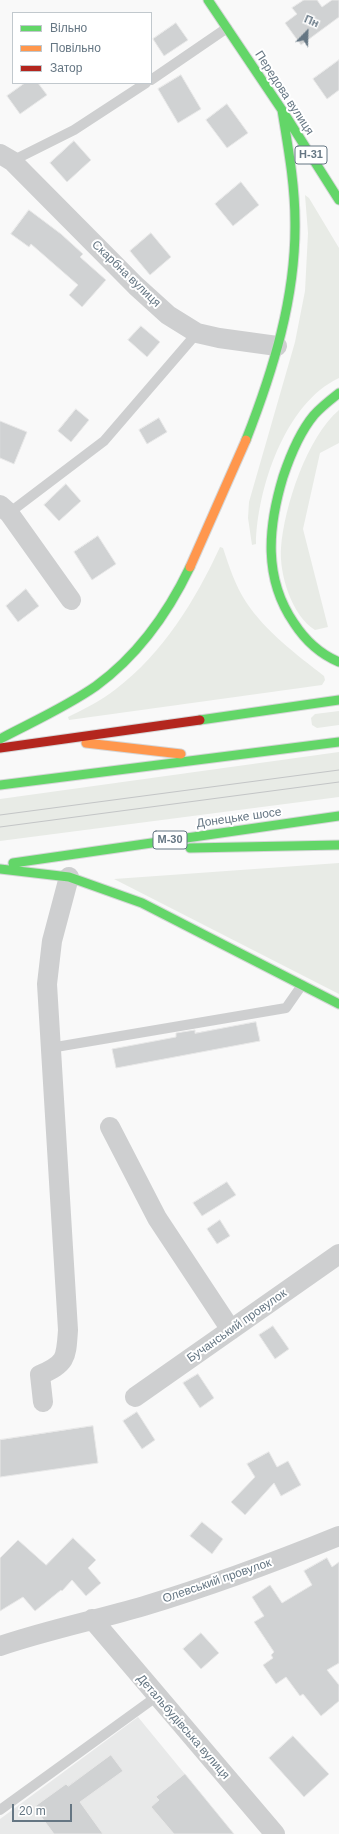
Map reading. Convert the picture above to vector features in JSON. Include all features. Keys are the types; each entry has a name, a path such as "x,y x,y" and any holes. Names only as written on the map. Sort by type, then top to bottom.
{"main road":[{"name":"Передова вулиця","path":"208,0 282,110 339,200"},
{"path":"0,739 92,690 122,665 171,604 191,567 234,473 251,429 277,346 290,290 296,233 293,176 282,110"},
{"path":"339,393 314,415 304,430 289,460 272,512 270,544 273,578 284,608 294,624 311,645 339,662"},
{"path":"0,748 339,700"},
{"path":"55,740 217,758"},
{"path":"0,785 339,742"},
{"name":"Донецьке шосе","path":"0,864 116,850 226,831 339,816"},
{"path":"116,850 339,845"},
{"path":"0,869 69,877 142,903 339,1004"}],"street":[{"name":"Скарбна вулиця","path":"6,157 136,286 168,315 197,333 219,338 277,346"},
{"path":"5,509 71,600"},
{"path":"43,1402 40,1375 57,1368 66,1356 68,1330 47,984 52,940 69,877"},
{"path":"110,1127 157,1218 231,1330"},
{"name":"Бучанський провулок","path":"135,1397 339,1254"},
{"name":"Олевський провулок","path":"0,1646 92,1619 144,1606 265,1566 339,1536"},
{"name":"Детальбудівська вулиця","path":"92,1619 156,1697 275,1834"}],"lane":[{"path":"152,79 227,28"},
{"path":"6,157 74,130 144,84"},
{"path":"5,509 104,441 197,333"},
{"path":"50,1048 286,1008 302,985"},
{"path":"0,1810 156,1697"}],"shaded area":[{"path":"305,195 309,198 339,248 339,378 320,390 303,407 289,427 268,474 262,498 256,544 252,545 248,518 249,502 295,342 305,291 308,233"},
{"path":"339,410 339,443 320,453 303,529 328,627 315,630 307,624 300,615 289,594 282,570 281,548 287,513 299,474 317,437 327,422"},
{"path":"220,547 223,548 239,589 254,613 282,642 324,676 325,680 322,685 69,720 68,717 98,701 116,689 149,659 176,625 200,587"},
{"path":"339,711 339,725 317,728 312,725 311,718 315,714"},
{"path":"339,752 339,797 0,841 0,799"},
{"path":"339,863 339,994 114,879"},
{"path":"138,1717 234,1834 0,1834 0,1819"}],"building":[{"path":"304,0 317,0 322,7 332,0 339,0 339,17 301,45 285,23 297,14 292,8"},
{"path":"176,23 188,40 164,56 153,39"},
{"path":"339,60 339,90 327,99 313,79"},
{"path":"181,75 201,109 178,123 158,89"},
{"path":"24,84 39,84 47,95 20,114 7,96"},
{"path":"227,104 248,133 227,148 206,120"},
{"path":"74,141 91,160 67,182 50,163"},
{"path":"241,182 259,205 233,226 215,204"},
{"path":"29,210 61,234 83,254 80,257 106,280 82,307 69,295 78,285 31,244 29,247 11,234"},
{"path":"151,233 171,257 150,275 130,251"},
{"path":"141,326 160,342 147,357 128,340"},
{"path":"76,409 89,420 71,442 58,431"},
{"path":"159,418 167,432 147,444 139,430"},
{"path":"0,421 27,432 14,464 0,458"},
{"path":"66,484 81,501 59,521 44,505"},
{"path":"98,536 116,564 92,580 74,552"},
{"path":"26,589 39,606 18,622 6,606"},
{"path":"256,1022 260,1041 116,1068 112,1049 176,1037 176,1033 195,1030 195,1033"},
{"path":"227,1182 236,1195 202,1216 193,1203"},
{"path":"220,1220 230,1236 217,1244 207,1229"},
{"path":"273,1326 289,1349 275,1359 259,1335"},
{"path":"198,1374 214,1398 200,1408 183,1383"},
{"path":"137,1412 155,1440 142,1449 123,1421"},
{"path":"93,1426 98,1463 0,1477 0,1440"},
{"path":"269,1452 277,1467 288,1461 301,1485 281,1496 274,1483 245,1515 231,1502 255,1477 247,1464"},
{"path":"202,1522 223,1539 212,1554 190,1536"},
{"path":"73,1538 96,1560 88,1568 101,1583 86,1596 72,1580 62,1591 61,1590 35,1611 23,1597 0,1611 0,1558 18,1540 46,1565"},
{"path":"327,1558 332,1567 339,1562 339,1663 327,1670 339,1685 339,1701 321,1716 303,1694 300,1696 286,1677 276,1684 263,1665 273,1658 271,1655 274,1652 254,1622 264,1616 252,1597 270,1585 282,1603 312,1585 304,1571"},
{"path":"201,1633 219,1653 201,1669 183,1649"},
{"path":"293,1736 329,1774 304,1797 269,1758"},
{"path":"111,1755 123,1771 80,1802 103,1834 54,1834 34,1807 66,1784 68,1786"},
{"path":"185,1774 234,1834 174,1834 151,1807 159,1800 156,1797"}],"tram line":[{"path":"0,815 339,770"},
{"path":"0,827 339,782"}],"traffic: fast":[{"path":"208,0 282,110 339,200"},
{"path":"246,440 274,360 292,278 295,208 291,166 282,110"},
{"path":"339,393 314,415 299,437 292,453 278,496 274,515 271,552 277,588 284,606 294,623 314,646 332,659 339,662"},
{"path":"0,739 73,701 111,674 125,661 150,632 172,601 190,567"},
{"path":"200,720 339,700"},
{"path":"0,785 339,742"},
{"path":"13,863 339,816"},
{"path":"190,848 339,845"},
{"path":"0,869 69,877 142,903 339,1004"}],"traffic: slow":[{"path":"190,567 246,440"},
{"path":"86,743 181,754"}],"traffic: jam":[{"path":"0,748 200,720"}]}
